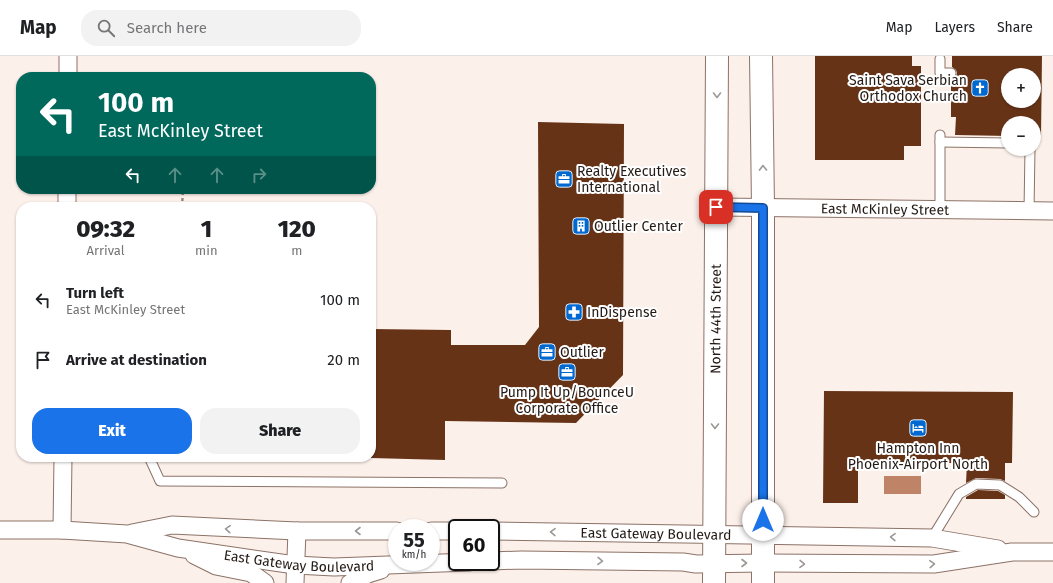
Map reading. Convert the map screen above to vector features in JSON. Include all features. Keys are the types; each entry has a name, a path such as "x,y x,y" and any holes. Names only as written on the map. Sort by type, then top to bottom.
{"main road":[{"name":"North 44th Street","path":"714,573 717,56"},
{"path":"761,56 763,208 763,573"}],"street":[{"path":"68,56 68,72"},
{"name":"East McKinley Street","path":"716,207 1053,211"},
{"path":"62,530 63,462"},
{"name":"East Gateway Boulevard","path":"128,534 172,525 297,532 388,531"},
{"name":"East Gateway Boulevard","path":"0,530 62,530 128,534 178,548 295,565 334,567 388,565"},
{"name":"East Gateway Boulevard","path":"500,531 763,534 932,538 1012,552"},
{"path":"295,583 297,532"},
{"name":"East Gateway Boulevard","path":"178,548 216,566 250,573 265,583"},
{"name":"East Gateway Boulevard","path":"500,561 675,562 696,564 714,573 763,573 934,564 1012,552 1053,552"},
{"path":"350,583 368,574 388,568"}],"lane":[{"path":"940,59 940,73 952,73"},
{"path":"940,210 940,139 1001,143"},
{"path":"1029,211 1030,156"},
{"path":"151,462 160,481 502,482"},
{"path":"932,538 959,494 976,484 1000,485 1019,497 1034,512"}],"shaded area":[{"path":"884,476 921,476 921,494 884,494"}],"building":[{"path":"815,56 912,56 912,66 921,66 921,146 904,146 904,160 815,160"},
{"name":"Saint Sava Serbian Orthodox Church","path":"952,56 1042,56 1041,136 1041,116 1001,116 1001,136 955,135 956,117 951,117 951,79 956,76 956,70 952,67"},
{"name":"Outlier Center","path":"538,122 624,124 623,375 576,423 445,421 445,460 376,458 376,329 451,330 451,345 525,345 539,327"},
{"name":"Hampton Inn Phoenix-Airport North","path":"824,391 1013,392 1012,463 1005,463 1005,481 1000,479 976,478 966,483 967,463 858,463 858,503 823,503"},
{"path":"978,490 998,491 1005,495 1005,499 966,499 966,497"}],"place":[{"name":"Saint Sava Serbian Orthodox Church","path":"980,88"},
{"name":"Realty Executives International","path":"564,179"},
{"name":"Outlier Center","path":"581,226"},
{"name":"InDispense","path":"574,312"},
{"name":"Outlier","path":"547,352"},
{"name":"Pump It Up/BounceU Corporate Office","path":"567,372"},
{"name":"Hampton Inn Phoenix-Airport North","path":"918,428"}],"route":[{"path":"716,207 763,208 763,520"}]}
